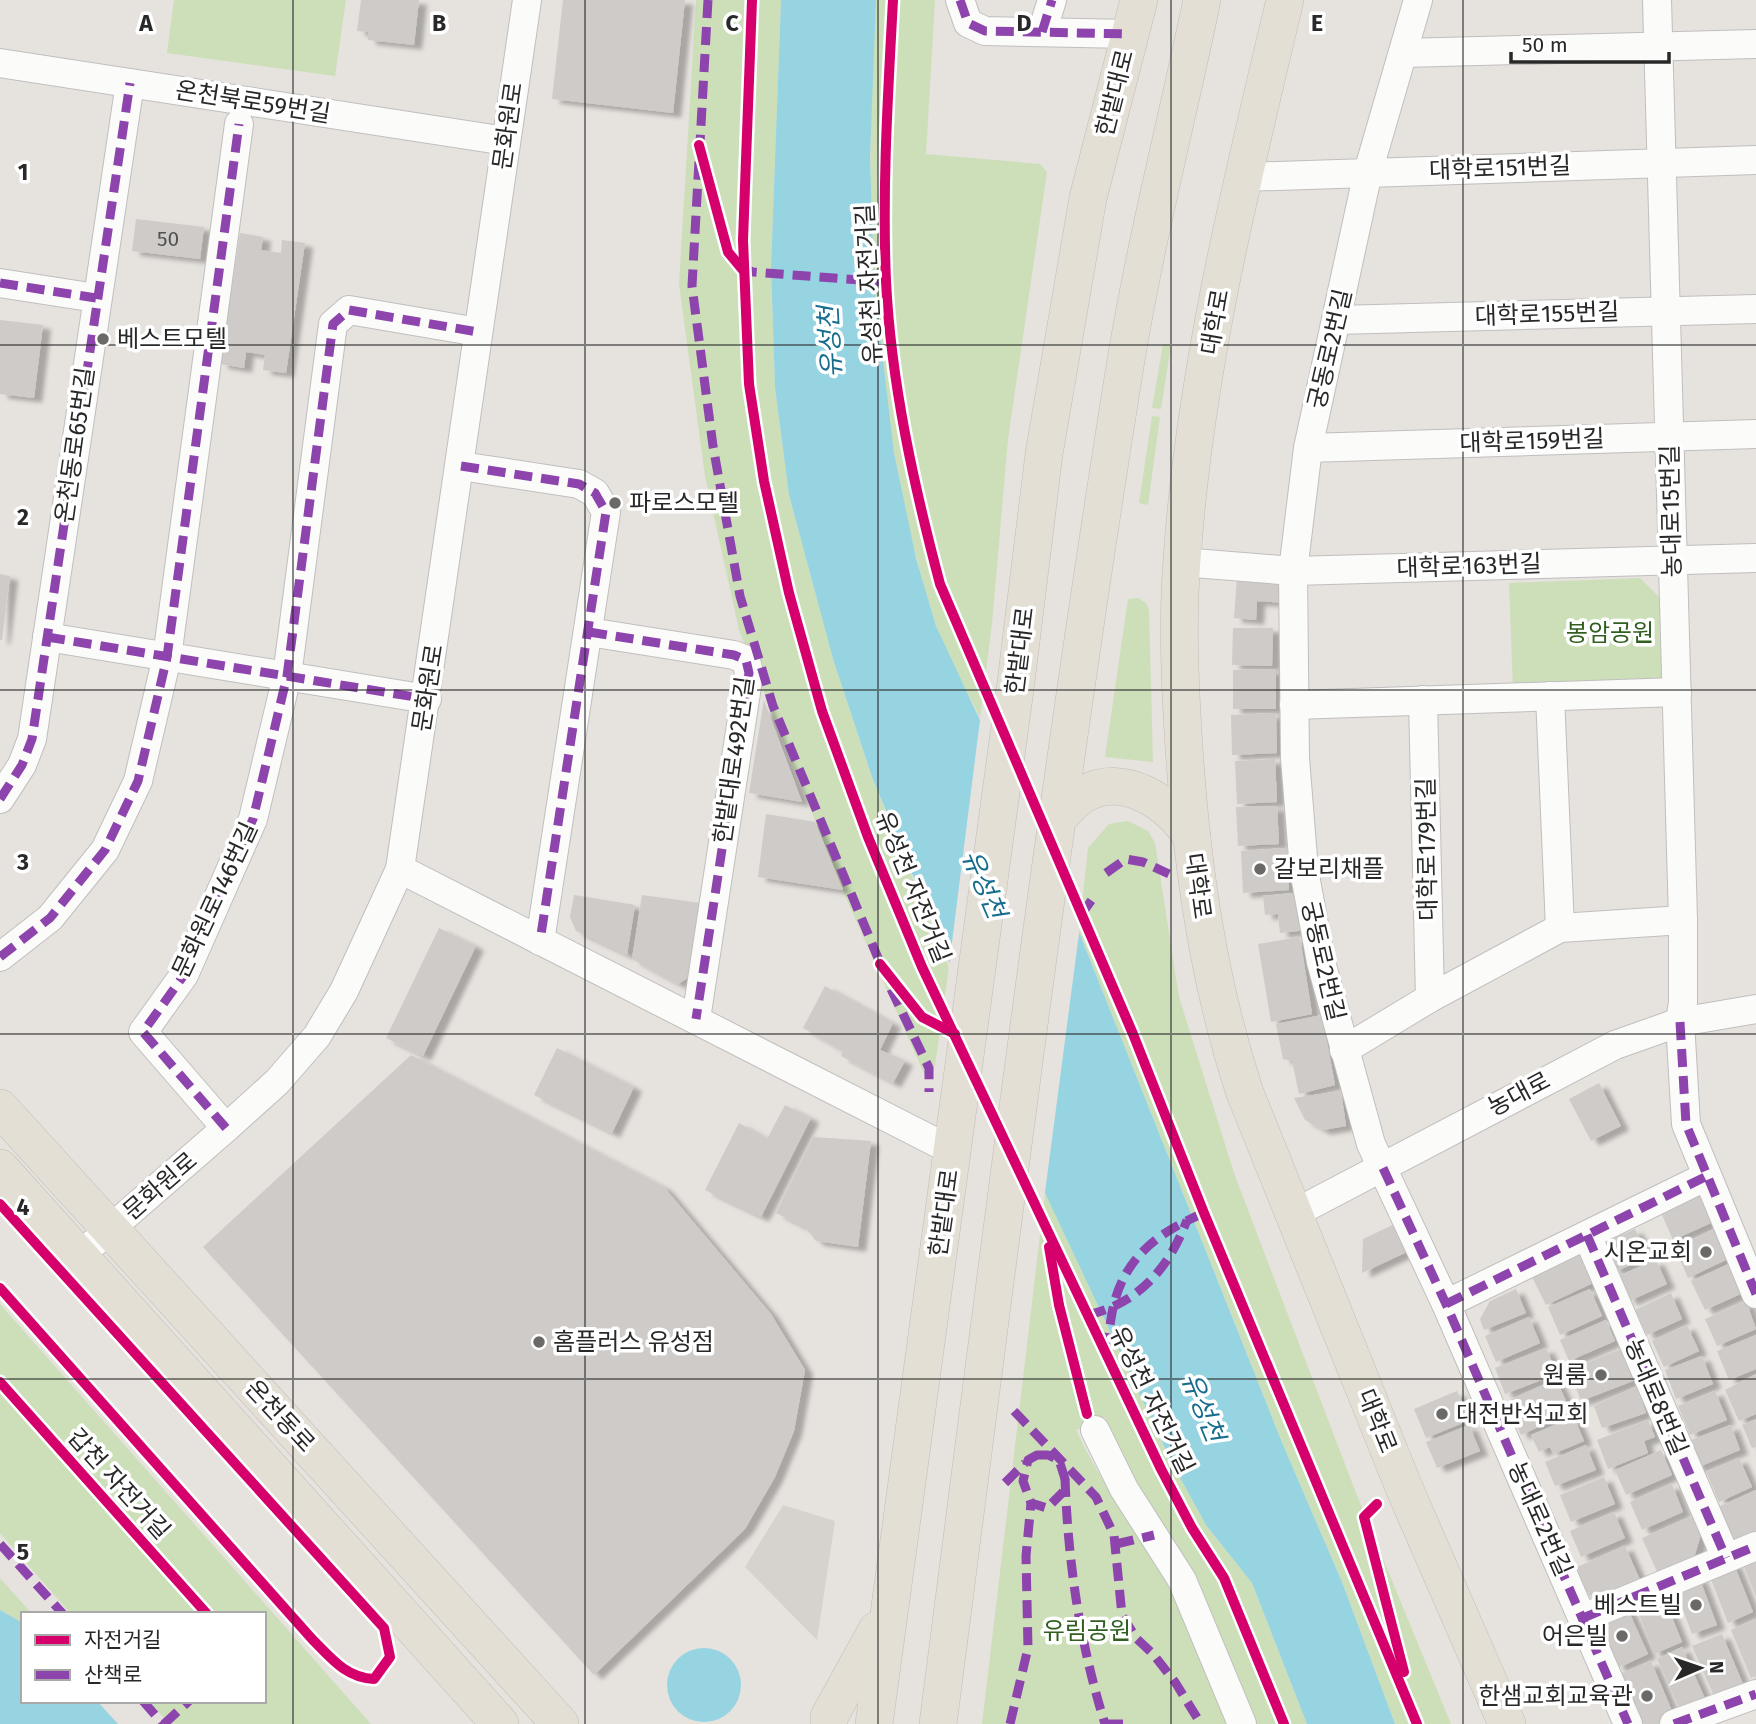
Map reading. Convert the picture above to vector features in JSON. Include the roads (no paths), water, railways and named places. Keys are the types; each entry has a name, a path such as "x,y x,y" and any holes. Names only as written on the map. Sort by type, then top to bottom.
{"main road":[{"path":"938,1724 1002,1219 1126,359 1153,220 1202,0"},
{"name":"대학로","path":"1286,0 1215,311 1181,562 1182,717 1194,870 1210,964 1229,1045 1245,1093 1405,1490 1507,1724"},
{"name":"한밭대로","path":"874,1724 1016,682 1044,454 1088,198 1135,17"},
{"path":"1063,805 1102,788 1136,789 1160,801 1180,820 1192,837"},
{"name":"온천동로","path":"0,1108 560,1724"},
{"name":"온천동로","path":"0,1168 494,1720"},
{"path":"830,1724 829,1717 889,1607"}],"street":[{"name":"문화원로","path":"79,1256 277,1082 317,1036 344,991 400,869 427,699 527,0"},
{"path":"960,0 968,23 985,31 1042,32 1135,17"},
{"path":"1042,32 1052,0"},
{"name":"궁동로2번길","path":"1383,1168 1371,1144 1344,1050 1321,962 1304,870 1294,705 1293,571 1308,448 1368,172 1418,0"},
{"name":"농대로15번길","path":"1657,0 1683,920 1683,1002 1680,1021 1686,1124 1756,1294"},
{"path":"1403,53 1756,44"},
{"name":"온천북로59번길","path":"0,63 506,141"},
{"name":"온천동로65번길","path":"0,799 22,765 32,739 130,83"},
{"path":"0,957 50,918 105,850 138,781 167,657 239,124"},
{"name":"대학로151번길","path":"1244,177 1756,160"},
{"path":"0,283 96,298"},
{"name":"대학로155번길","path":"1337,320 1756,309"},
{"name":"문화원로146번길","path":"226,1128 143,1031 184,975 253,819 287,676 332,324 349,310 478,332"},
{"name":"대학로159번길","path":"1308,448 1756,434"},
{"path":"461,466 579,484 595,493 606,512 540,941"},
{"name":"대학로163번길","path":"1181,562 1293,571 1756,558"},
{"name":"한밭대로492번길","path":"589,632 734,655 746,660 749,674 696,1019"},
{"path":"47,637 427,699"},
{"path":"1294,705 1677,692"},
{"path":"1550,696 1560,928"},
{"name":"대학로179번길","path":"1423,700 1430,998"},
{"path":"400,869 696,1019 955,1134"},
{"path":"1344,1050 1430,998 1560,928 1683,920"},
{"name":"농대로","path":"1295,1213 1383,1168 1510,1097 1603,1051 1680,1021 1756,1009"},
{"name":"농대로2번길","path":"1383,1168 1446,1304 1628,1724"},
{"path":"1446,1304 1706,1176"},
{"name":"농대로8번길","path":"1587,1235 1726,1558"},
{"path":"1095,1430 1124,1489 1182,1580 1242,1724"},
{"path":"1583,1618 1756,1546"},
{"path":"1674,1724 1756,1694"}],"water":[{"name":"유성천","path":"781,0 876,0 870,157 874,284 894,453 916,558 936,626 1079,932 1283,1445 1342,1582 1395,1724 1307,1724 1252,1583 1206,1525 1172,1463 1045,1193 872,777 833,659 789,495 775,388 771,267"},
{"path":"0,1610 21,1622 21,1703 99,1703 118,1724 0,1724"},
{"path":"704,1648 718,1651 730,1659 738,1671 741,1685 738,1699 730,1711 718,1719 704,1722 690,1719 678,1711 670,1699 667,1685 670,1671 678,1659 690,1651"}],"place":[{"name":"베스트모텔","path":"103,339"},
{"name":"파로스모텔","path":"615,503"},
{"name":"갈보리채플","path":"1260,869"},
{"name":"시온교회","path":"1706,1252"},
{"name":"홈플러스 유성점","path":"539,1342"},
{"name":"원룸","path":"1601,1375"},
{"name":"대전반석교회","path":"1442,1414"},
{"name":"베스트빌","path":"1696,1605"},
{"name":"어은빌","path":"1622,1636"},
{"name":"한샘교회교육관","path":"1647,1696"}],"park label":[{"name":"봉암공원","path":"1610,633"},
{"name":"유림공원","path":"1087,1631"}]}
